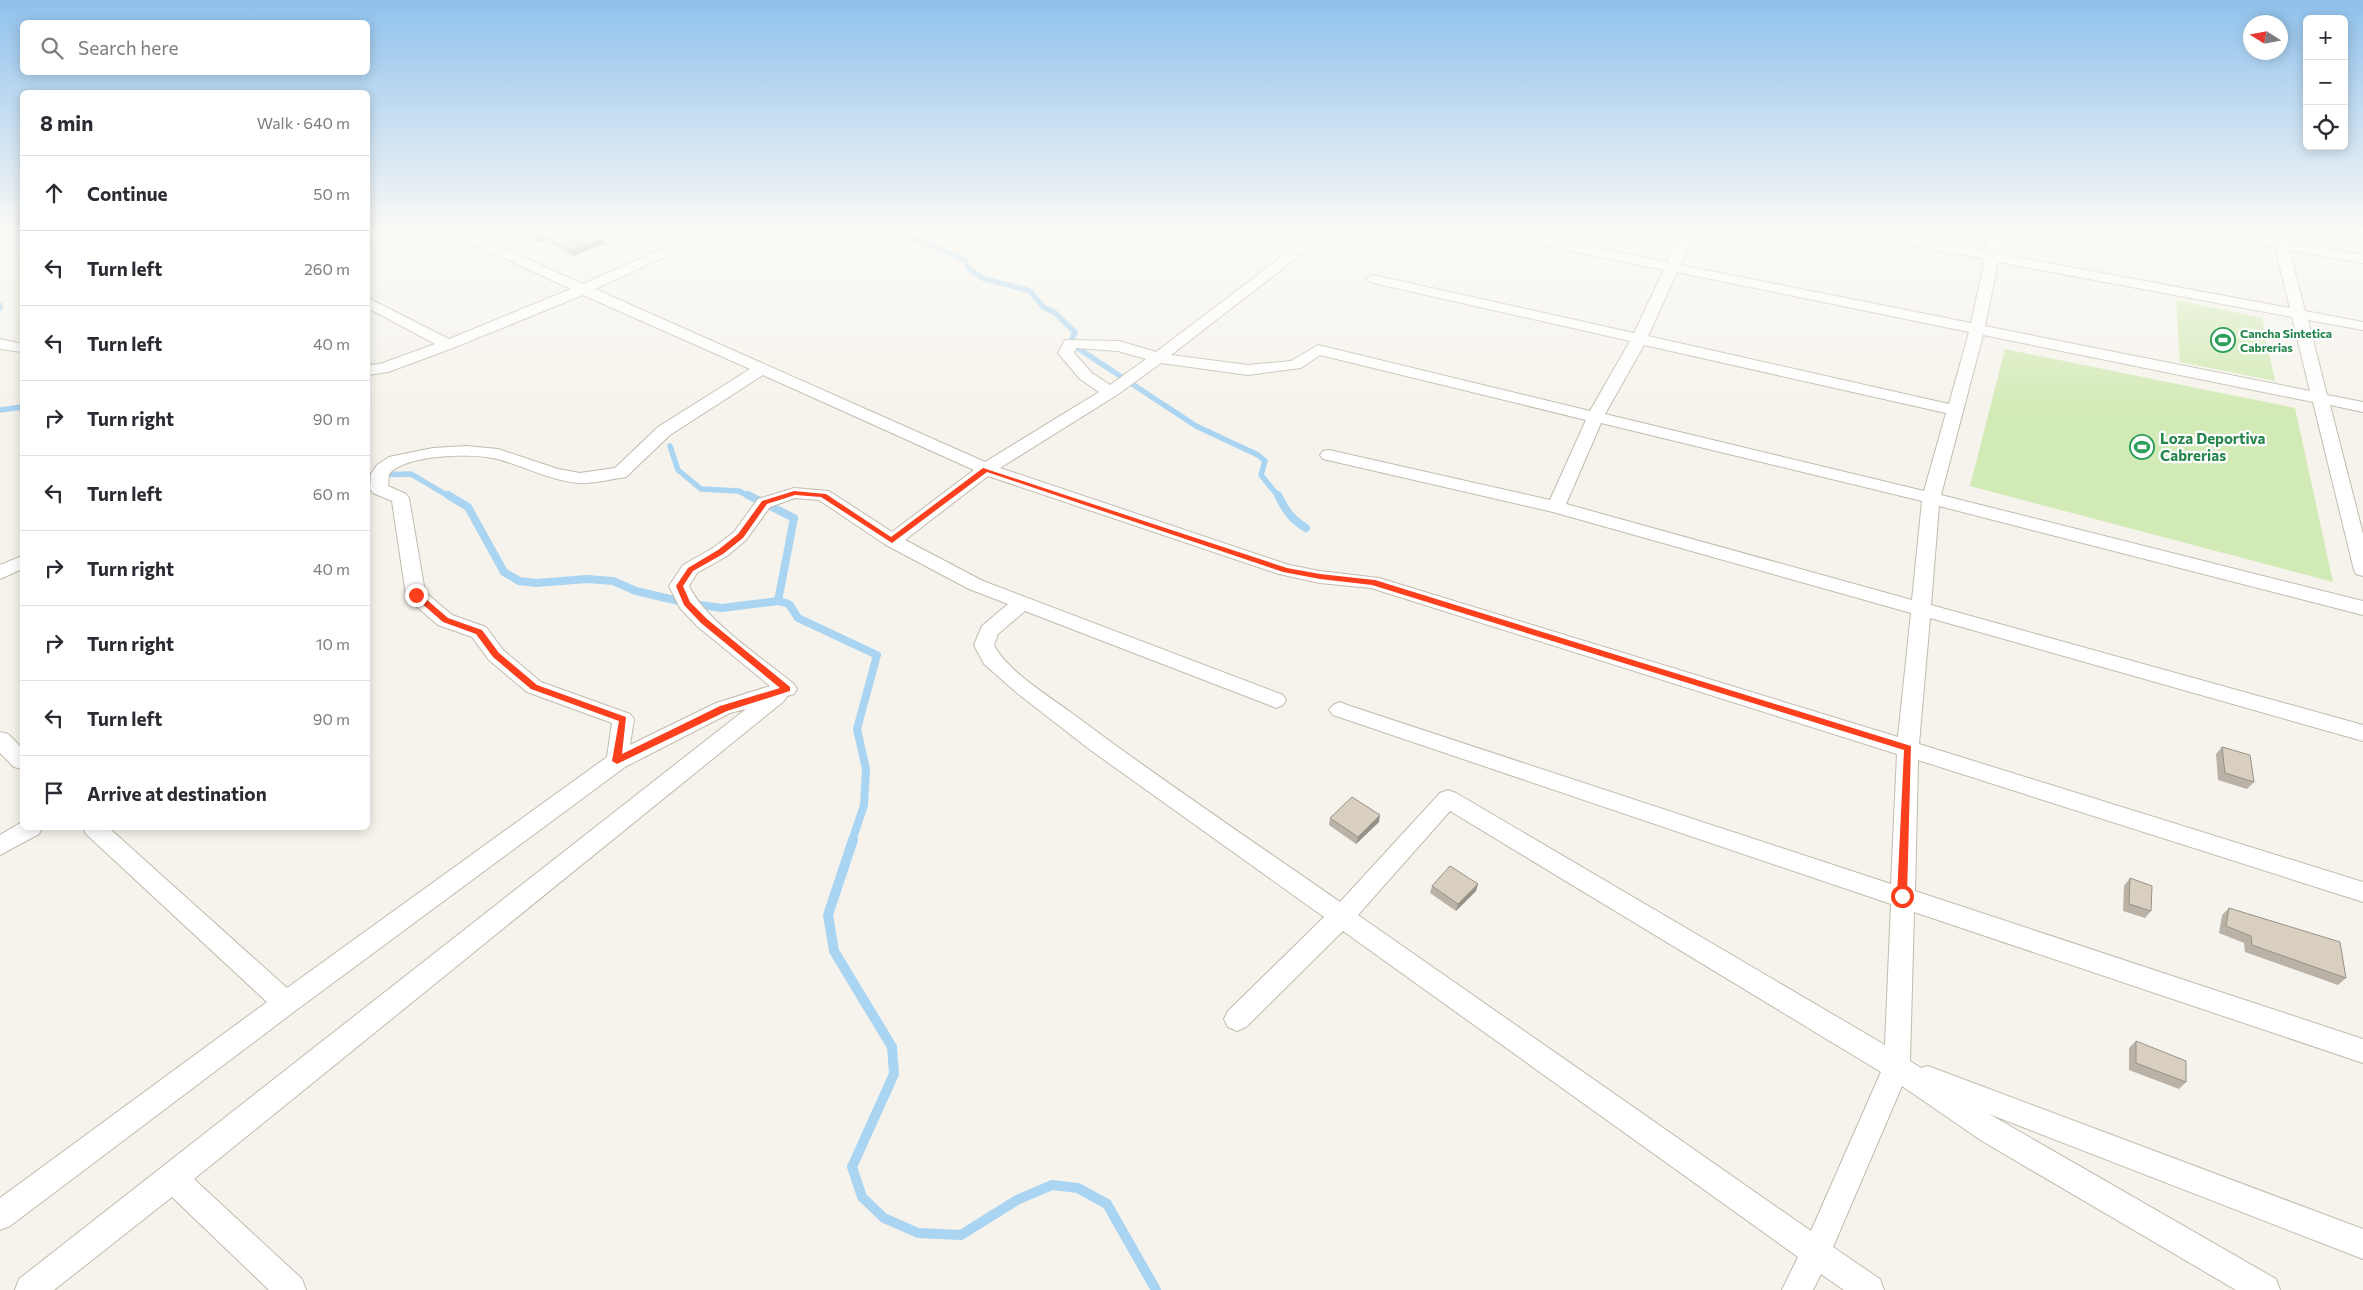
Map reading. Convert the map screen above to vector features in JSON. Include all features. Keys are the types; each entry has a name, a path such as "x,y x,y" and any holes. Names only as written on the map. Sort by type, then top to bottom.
{"street":[{"path":"370,370 382,369 448,345 576,292"},
{"path":"591,292 760,370 986,470 1286,570 1320,577 1372,582 1908,748 2363,892"},
{"path":"892,541 986,470 1111,392 1244,292"},
{"path":"1431,292 1954,410"},
{"path":"1556,507 1595,417 1639,340 1661,292"},
{"path":"1797,292 2363,407"},
{"path":"1797,1290 1816,1253 1897,1067 1908,748 1931,498 1977,330 1985,292"},
{"path":"2182,292 2363,326"},
{"path":"2294,292 2363,570"},
{"path":"370,303 448,345"},
{"path":"1111,392 1086,376 1066,353 1070,343 1118,346 1158,358 1248,370 1295,365 1318,350 1931,498 2363,608"},
{"path":"0,344 20,348"},
{"path":"617,761 623,719 534,687 496,655 479,632 445,620 416,595 400,498 379,489 380,474 383,469 395,461 433,453 466,451 498,454 555,474 580,478 620,473 664,431 760,370"},
{"path":"1329,455 1556,507 2363,732"},
{"path":"787,689 704,621 686,603 680,586 690,569 720,552 740,536 764,503 794,493 823,495 892,541 976,585 1276,700"},
{"path":"2345,499 2363,503"},
{"path":"0,573 20,563"},
{"path":"1022,603 989,631 984,645 991,659 1024,688 1097,743 1869,1290"},
{"path":"0,1216 286,1003 617,761 724,708 787,689"},
{"path":"30,1290 173,1179 537,884 787,689"},
{"path":"1340,710 2363,1051"},
{"path":"0,740 20,759"},
{"path":"1237,1018 1342,916 1448,799 1897,1067 1992,1132 2265,1290"},
{"path":"0,846 28,830"},
{"path":"96,830 286,1003"},
{"path":"1897,1067 2363,1244"},
{"path":"173,1179 291,1290"}],"green space":[{"name":"Cancha Sintetica Cabrerias","path":"2176,300 2262,318 2275,381 2180,362"},
{"name":"Loza Deportiva Cabrerias","path":"2005,349 2295,408 2333,582 1970,486"}],"building":[{"path":"2222,747 2250,755 2254,782 2225,773"},
{"path":"1352,797 1380,815 1358,837 1330,818"},
{"path":"1450,866 1478,884 1458,904 1432,886"},
{"path":"2130,878 2152,886 2151,911 2129,904"},
{"path":"2229,908 2340,942 2346,978 2252,945 2251,936 2226,926"},
{"path":"2136,1041 2186,1061 2186,1082 2136,1063"}],"waterway":[{"path":"1031,292 1043,307 1054,312 1075,332 1070,343 1196,426 1258,455 1265,461 1261,475 1279,497"},
{"path":"0,410 20,407"},
{"path":"670,446 678,470 701,489 739,491 750,497"},
{"path":"370,475 411,474 450,497"},
{"path":"448,495 468,507 504,572 519,581 536,583 587,579 613,581 636,591 687,603 722,608 778,601"},
{"path":"748,495 794,518 778,601"},
{"path":"1278,495 1289,514 1306,528"},
{"path":"778,601 789,604 798,618 877,655 857,729 866,769 864,805 852,841"},
{"path":"853,840 828,915 834,951 892,1047 894,1074 852,1167 862,1197 884,1218 918,1233 961,1235 1017,1200 1052,1185 1078,1188 1107,1204 1156,1290"}],"place":[{"name":"Cancha Sintetica Cabrerias","path":"2223,340"},
{"name":"Loza Deportiva Cabrerias","path":"2142,447"}],"route":[{"path":"416,595 445,620 479,632 496,655 534,687 623,719 617,761 724,708 787,689 704,621 686,603 680,586 690,569 720,552 740,536 764,503 794,493 823,495 892,541 986,470 1286,570 1320,577 1360,579 1372,582 1908,748 1902,896"}]}
